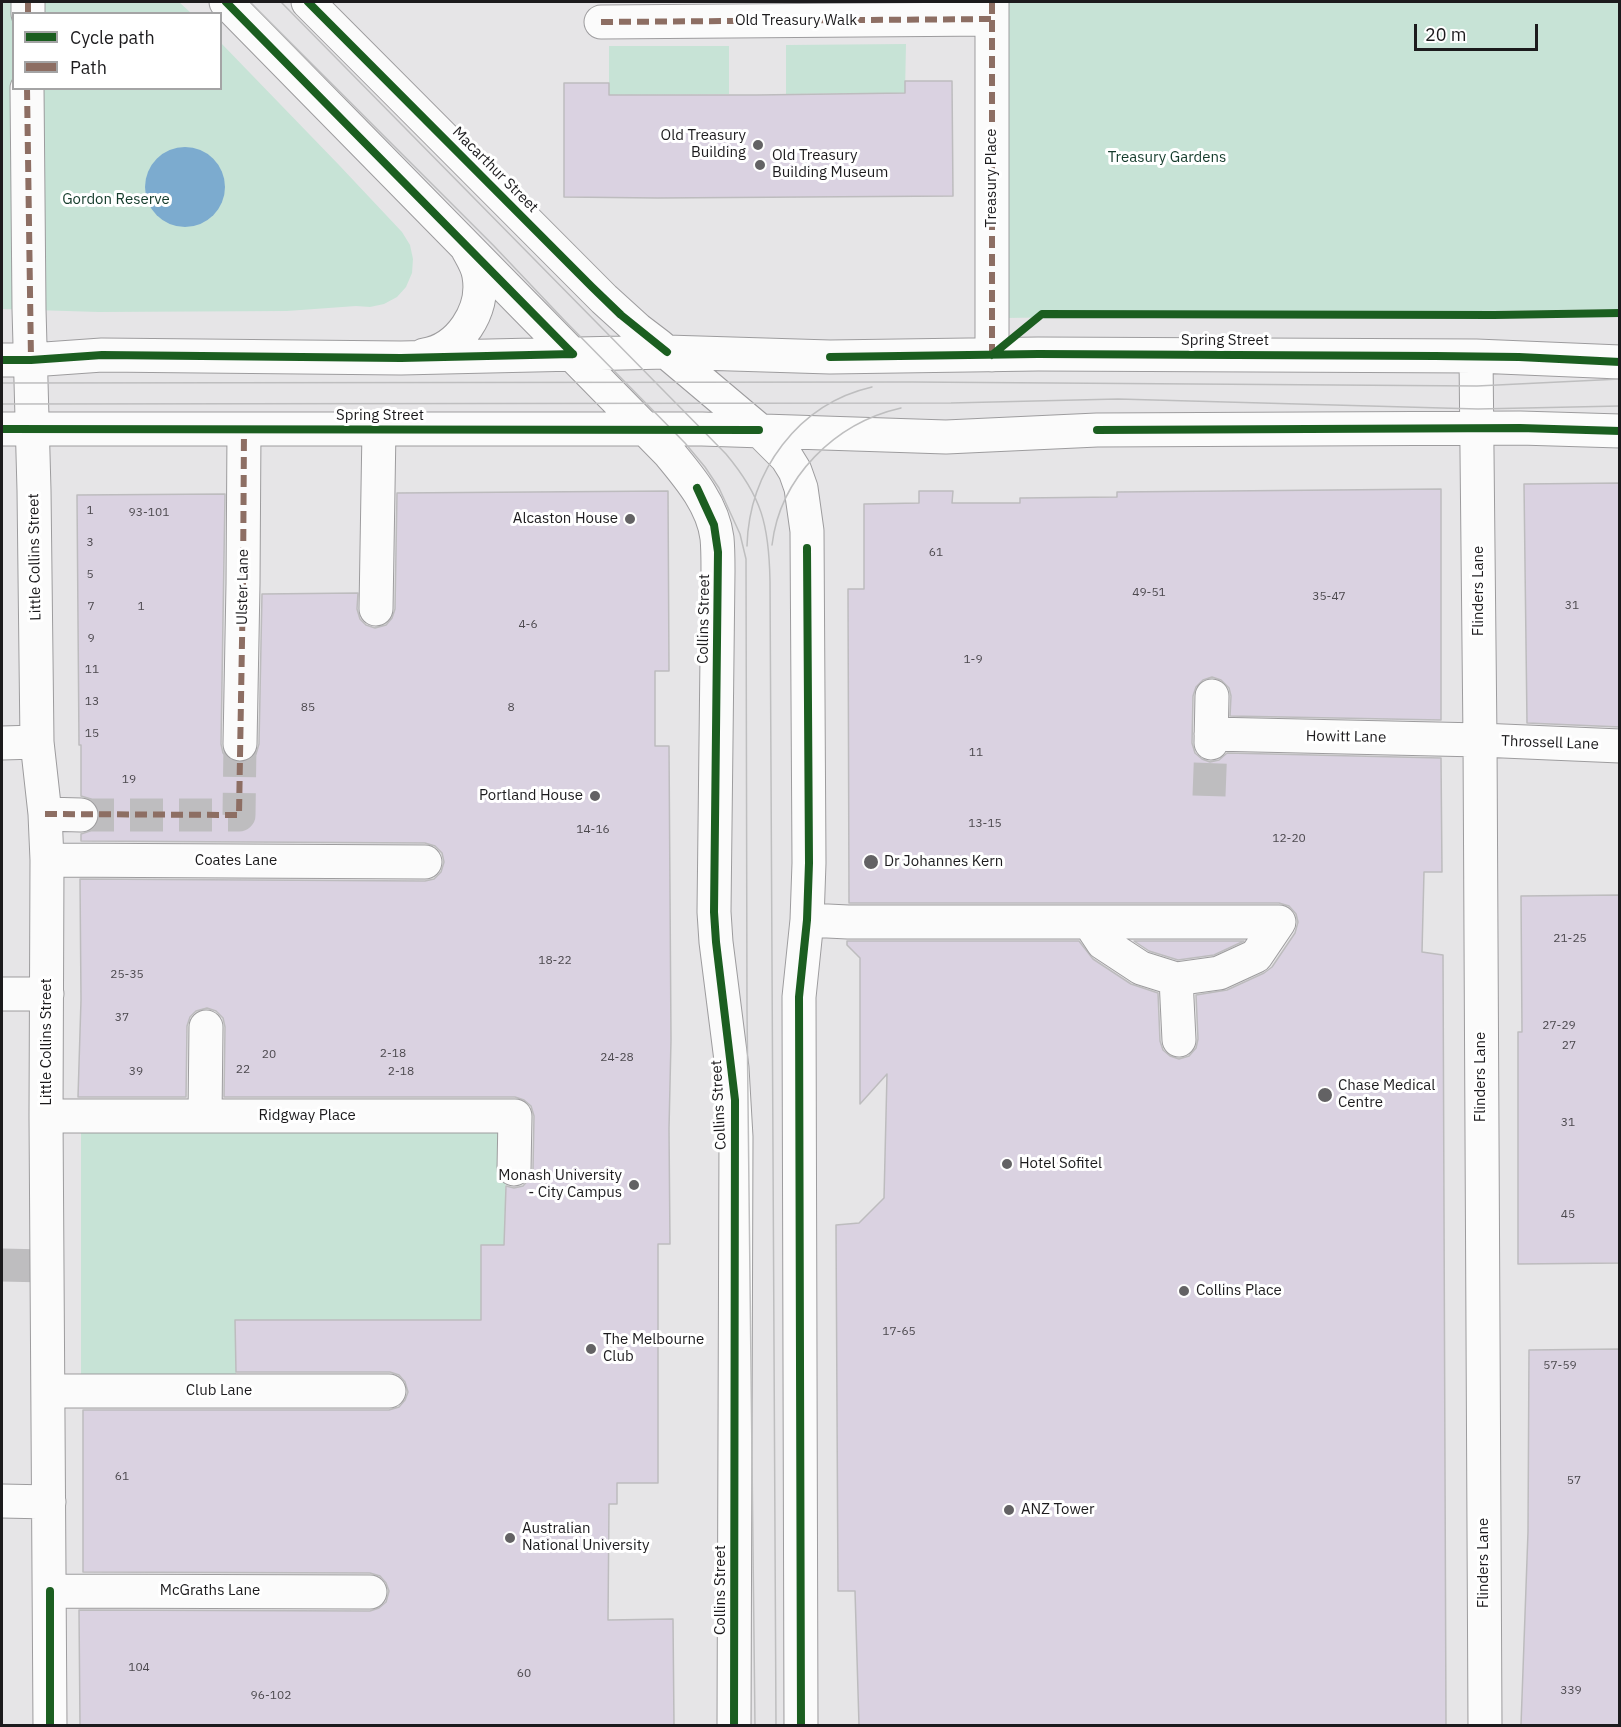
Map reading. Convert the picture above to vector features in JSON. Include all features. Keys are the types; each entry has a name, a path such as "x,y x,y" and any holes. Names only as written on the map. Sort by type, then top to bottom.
{"street":[{"path":"226,2 573,354"},
{"name":"Macarthur Street","path":"308,2 592,287 621,315 667,352"},
{"name":"Old Treasury Walk","path":"601,22 992,10"},
{"name":"Treasury Place","path":"992,10 992,355"},
{"name":"Little Collins Street","path":"27,90 16,360 17,429 47,860 46,1116 50,1725"},
{"path":"401,358 431,354 449,345 460,336 469,323 475,312 480,279 478,268 465,245"},
{"path":"667,352 759,430 787,458 801,488 806,516 807,548"},
{"name":"Spring Street","path":"16,360 102,355 401,358 667,352 830,357 1476,356 1620,362"},
{"name":"Collins Street","path":"573,354 669,453 697,488 710,515 717,537 714,912 733,1079 736,1137 734,1725"},
{"name":"Flinders Lane","path":"1476,356 1485,1725"},
{"name":"Spring Street","path":"17,429 646,429 759,430 946,437 1097,430 1577,428 1620,431"},
{"path":"376,609 379,429"},
{"name":"Ulster Lane","path":"240,744 244,430"},
{"path":"801,1725 799,997 807,920 809,863 808,488 812,459 818,449 827,440 850,434"},
{"name":"Howitt Lane","path":"1212,696 1211,739 1480,740"},
{"name":"Throssell Lane","path":"1480,740 1620,746"},
{"path":"2,742 37,742"},
{"path":"45,814 81,815"},
{"name":"Coates Lane","path":"47,860 424,862"},
{"path":"807,920 848,922 1089,922 1279,922 1256,956 1219,974 1176,978 1141,968 1103,942 1089,922"},
{"path":"1176,978 1179,1040"},
{"path":"2,994 47,994"},
{"path":"205,1116 206,1027"},
{"name":"Ridgway Place","path":"46,1116 515,1116 514,1169"},
{"name":"Club Lane","path":"48,1391 389,1391"},
{"path":"2,1501 49,1502"},
{"name":"McGraths Lane","path":"50,1591 370,1592"}],"green space":[{"name":"Gordon Reserve","path":"2,2 179,2 190,12 12,12 12,90 222,90 222,44 402,232 410,245 413,259 412,273 406,287 397,297 384,304 370,307 287,311 99,312 2,309"},
{"name":"Treasury Gardens","path":"1009,2 1619,2 1619,309 1005,318"},
{"path":"906,44 905,93 786,94 786,45"},
{"path":"609,46 729,46 729,94 609,95"},
{"path":"506,1127 504,1245 481,1245 481,1320 236,1320 236,1379 81,1381 81,1131"}],"water":[{"path":"185,147 200,150 213,159 222,172 225,187 222,202 213,215 200,224 185,227 170,224 157,215 148,202 145,187 148,172 157,159 170,150"}],"building":[{"name":"Old Treasury Building","path":"905,81 952,81 953,196 564,197 564,83 609,83 609,95 757,95 905,93"},
{"path":"1620,483 1620,727 1527,723 1524,484"},
{"path":"1441,489 1441,720 1230,716 1229,688 1221,680 1212,677 1203,680 1196,687 1193,696 1192,743 1195,753 1210,762 1219,760 1227,753 1441,758 1442,872 1424,872 1422,952 1443,955 1446,1725 859,1725 855,1591 838,1591 836,1225 859,1223 884,1198 887,1074 860,1104 860,958 847,945 847,941 1079,941 1093,959 1131,984 1158,993 1160,1041 1163,1050 1179,1059 1189,1056 1196,1048 1198,1039 1196,995 1227,990 1264,973 1272,967 1295,933 1298,922 1296,914 1289,906 1279,903 849,903 848,589 864,589 864,504 919,503 919,491 953,491 952,503 1020,503 1020,498 1117,497 1117,492"},
{"path":"668,491 669,671 655,671 655,746 669,746 671,1040 670,1244 658,1244 658,1483 617,1483 617,1504 609,1504 608,1620 673,1619 674,1725 80,1725 79,1610 370,1611 386,1602 389,1591 380,1576 370,1573 83,1572 83,1410 389,1410 399,1407 408,1392 405,1382 399,1375 390,1372 236,1372 235,1320 481,1320 481,1245 504,1245 506,1186 514,1188 523,1186 530,1178 533,1169 534,1116 531,1106 515,1097 224,1097 225,1027 223,1018 216,1011 207,1008 196,1011 190,1017 187,1026 186,1097 78,1097 81,1000 80,879 425,881 434,879 441,872 444,862 442,853 435,846 425,843 81,841 81,834 97,825 100,815 91,799 81,796 77,495 225,494 221,744 223,753 230,760 240,763 250,760 256,754 259,744 262,594 358,593 357,609 360,619 366,625 375,628 386,625 395,609 397,493"},
{"path":"1620,895 1620,1263 1518,1264 1518,1032 1522,1032 1521,896"},
{"path":"1134,941 1244,941 1214,955 1178,960 1149,951"},
{"path":"1620,1349 1620,1725 1521,1725 1528,1532 1529,1350"}],"tunnel":[{"path":"1209,796 1211,743"},
{"path":"81,815 239,815 240,744"},
{"path":"2,1265 48,1266"}],"tram line":[{"path":"250,2 494,246 685,443 719,488 740,534 746,559 747,1011 755,1726"},
{"path":"281,2 726,454 748,484 761,513 768,544 770,581 776,1726"},
{"path":"2,383 912,382 1477,386 1620,379"},
{"path":"747,546 750,518 757,492 768,467 782,445 800,425 822,408 845,396 872,387"},
{"path":"2,404 951,403 1118,399 1478,409 1620,406"},
{"path":"772,545 777,520 786,497 799,476 815,457 833,440 854,426 877,415 901,408"}],"marked path":[{"path":"28,2 28,12"},
{"path":"992,2 992,355"},
{"path":"601,22 992,19"},
{"path":"27,90 31,360"},
{"path":"45,814 239,815 244,430"}],"cycle path":[{"path":"226,2 573,354"},
{"path":"308,2 592,287 621,315 667,352"},
{"path":"992,355 1042,314 1620,313"},
{"path":"2,360 102,355 401,358 573,354"},
{"path":"830,357 1038,354 1435,356 1620,362"},
{"path":"1097,430 1520,428 1620,431"},
{"path":"2,429 759,430"},
{"path":"697,488 714,525 718,552 714,912 735,1100 734,1726"},
{"path":"801,1726 799,997 807,920 809,863 807,548"},
{"path":"50,1591 50,1726"}],"place":[{"name":"Old Treasury Building","path":"758,145"},
{"name":"Old Treasury Building Museum","path":"760,165"},
{"name":"Alcaston House","path":"630,519"},
{"name":"Portland House","path":"595,796"},
{"name":"Dr Johannes Kern","path":"871,862"},
{"name":"Chase Medical Centre","path":"1325,1095"},
{"name":"Hotel Sofitel","path":"1007,1164"},
{"name":"Monash University - City Campus","path":"634,1185"},
{"name":"Collins Place","path":"1184,1291"},
{"name":"The Melbourne Club","path":"591,1349"},
{"name":"ANZ Tower","path":"1009,1510"},
{"name":"Australian National University","path":"510,1538"}]}
